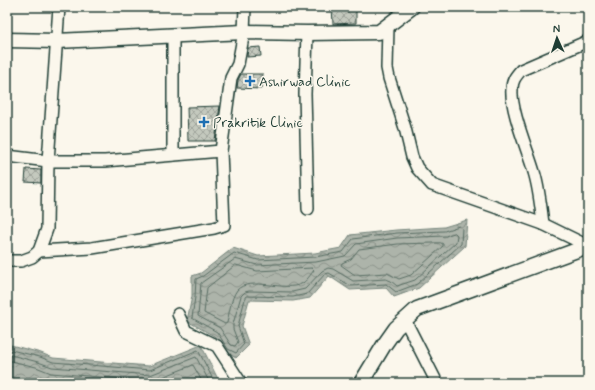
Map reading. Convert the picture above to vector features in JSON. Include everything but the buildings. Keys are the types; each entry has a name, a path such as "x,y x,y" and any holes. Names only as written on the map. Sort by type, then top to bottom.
{"street":[{"path":"7,261 22,261 32,257 39,251 47,229 48,161 59,7"},
{"path":"39,251 92,248 214,228 224,225 221,151 231,78 238,64 244,32 245,7"},
{"path":"7,40 57,41 244,32 307,34 379,32 412,7"},
{"path":"388,26 386,68 416,168 432,185 543,224 588,246"},
{"path":"307,34 306,94 308,208"},
{"path":"173,36 173,155"},
{"path":"543,224 535,174 512,98 511,90 513,79 521,70 588,41"},
{"path":"7,156 48,161 105,161 221,151"},
{"path":"361,383 396,328 417,309 588,246"},
{"path":"178,314 186,331 217,346 241,383"},
{"path":"405,320 435,379"}],"water":[{"path":"467,220 465,246 419,288 394,297 386,288 350,290 329,276 310,298 293,301 249,300 242,326 249,345 236,358 225,352 214,336 187,321 192,296 192,276 201,273 233,248 258,256 315,253 341,248 350,235 444,227"},
{"path":"7,344 41,353 53,358 149,366 201,345 220,383 7,383"}],"place":[{"name":"Ashirwad Clinic","path":"250,81"},
{"name":"Prakritik Clinic","path":"204,122"}]}
